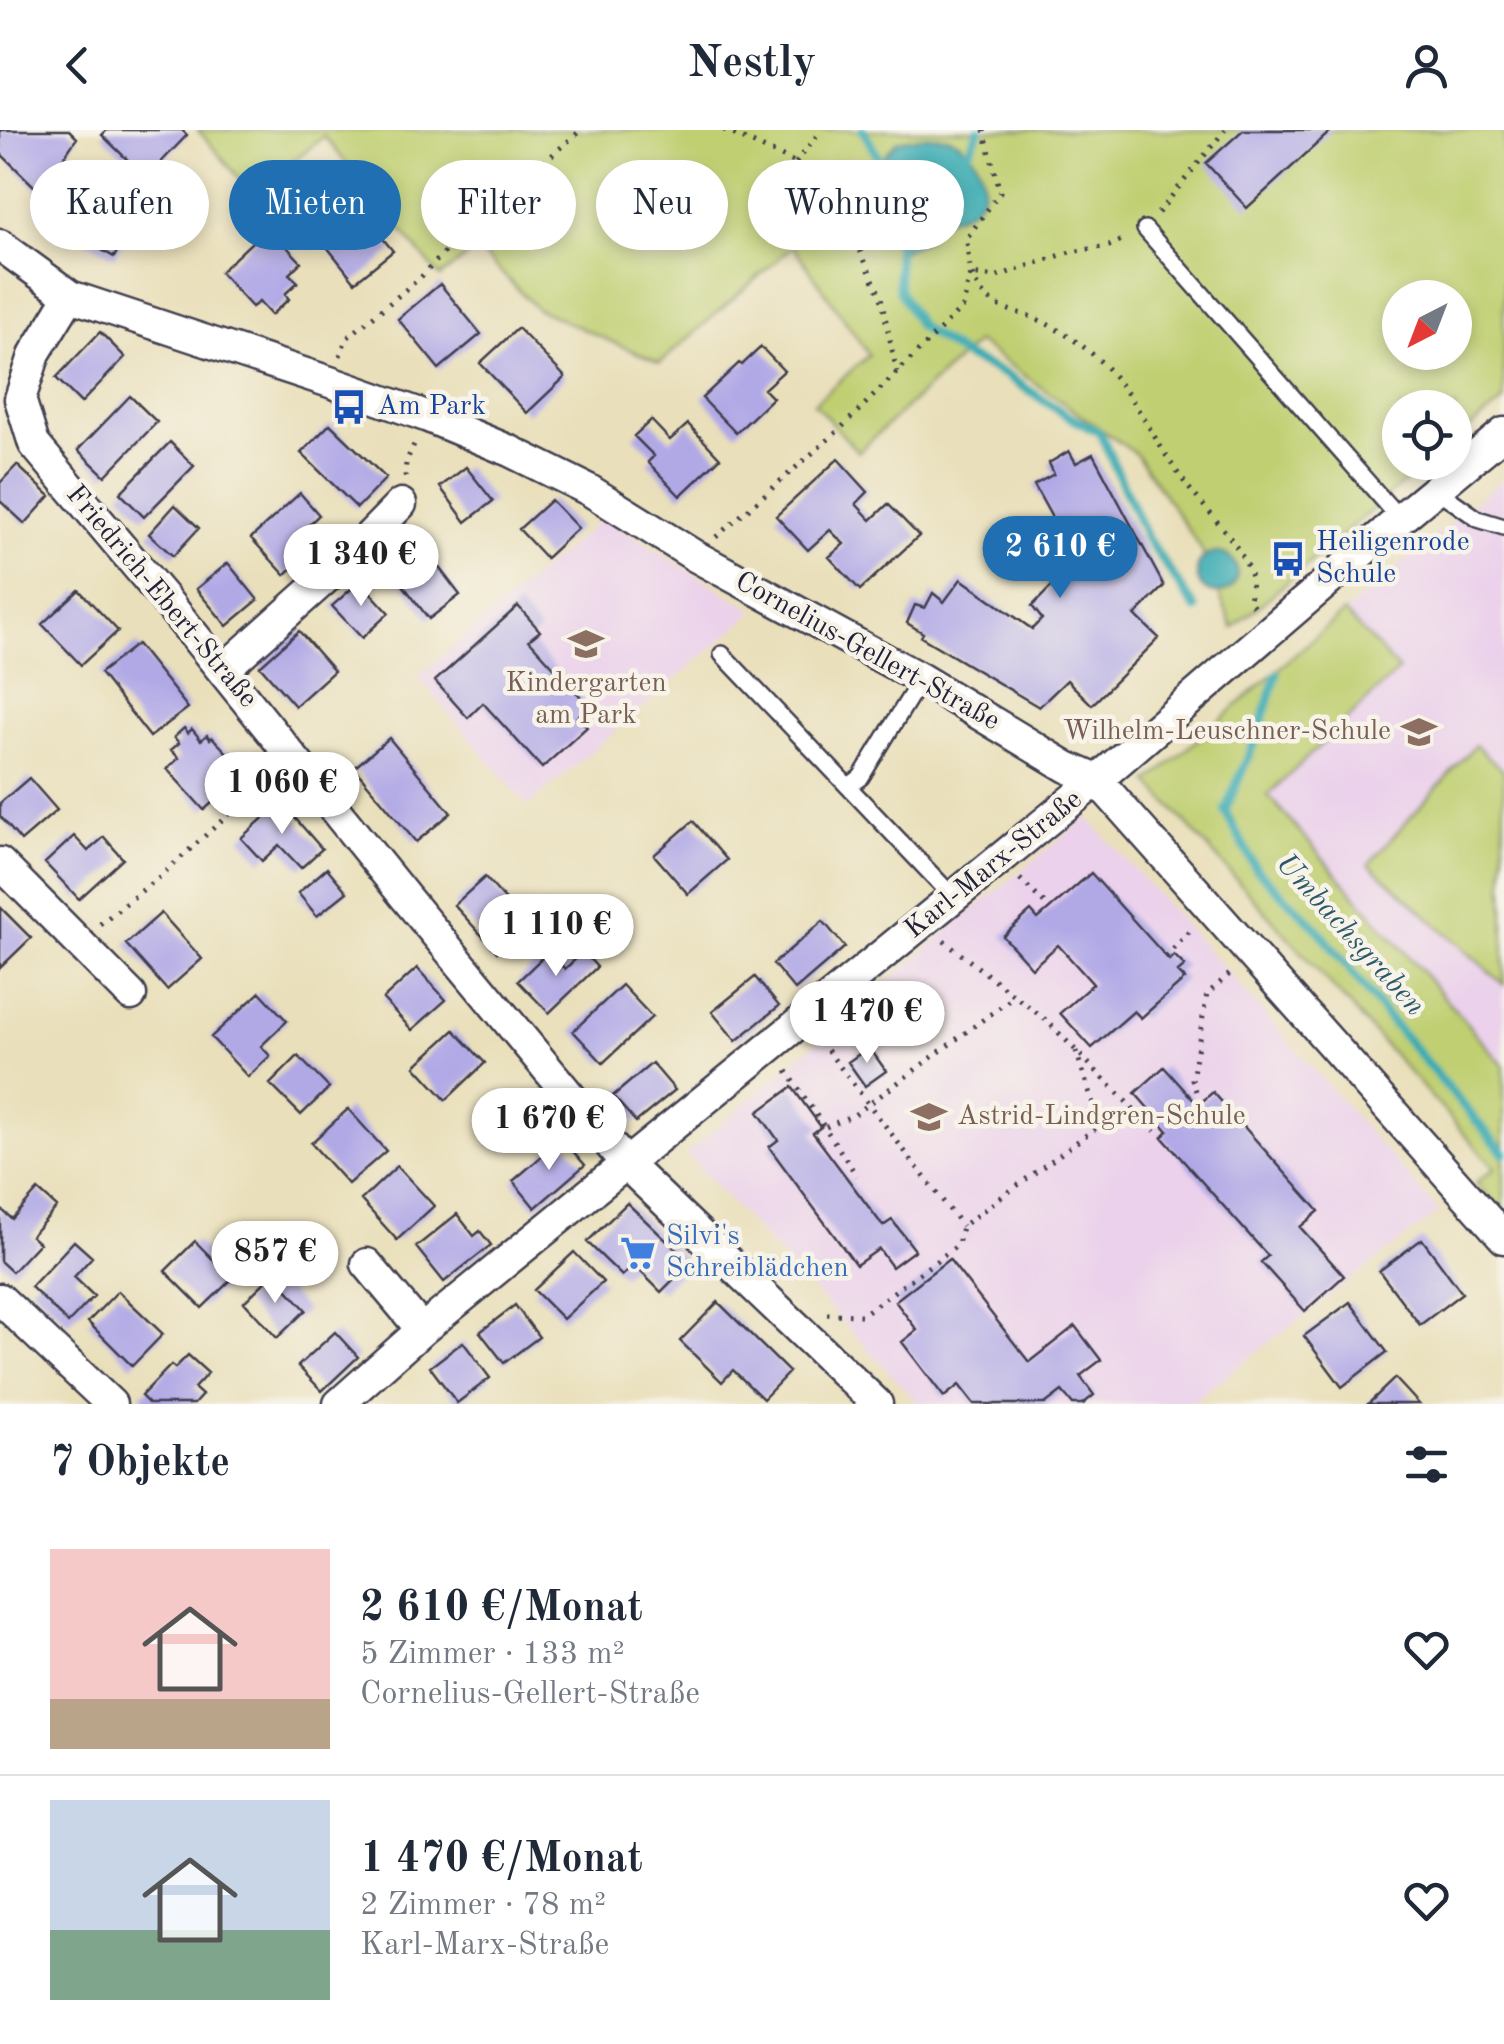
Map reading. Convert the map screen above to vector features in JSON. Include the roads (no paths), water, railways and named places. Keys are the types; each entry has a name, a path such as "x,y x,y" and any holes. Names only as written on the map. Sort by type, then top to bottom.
{"street":[{"name":"Cornelius-Gellert-Straße","path":"0,245 70,296 330,382 510,451 589,490 696,556 920,679 1067,767 1098,780 1504,1238"},
{"name":"Friedrich-Ebert-Straße","path":"70,296 35,353 20,399 34,444 627,1165 878,1404"},
{"name":"Karl-Marx-Straße","path":"339,1404 422,1330 1098,780 1504,433"},
{"path":"223,670 402,504"},
{"path":"0,862 131,995"},
{"path":"367,1264 422,1330"},
{"path":"0,1299 110,1404"}],"lane":[{"path":"1144,229 1400,520"},
{"path":"1437,490 1478,519 1504,527"},
{"path":"722,654 954,898"},
{"path":"849,786 862,777 920,679"}],"water":[{"path":"947,137 966,148 982,175 982,194 977,203 964,212 964,160 880,160 897,141"},
{"path":"1217,553 1231,559 1237,573 1231,587 1217,593 1203,587 1197,573 1203,559"}],"waterway":[{"name":"Umbachsgraben","path":"863,130 879,160"},
{"path":"969,150 979,130"},
{"name":"Umbachsgraben","path":"897,250 899,290 919,326 1100,433 1146,537 1196,609"},
{"name":"Umbachsgraben","path":"1277,674 1260,729 1225,811 1256,869 1316,927 1504,1153"}],"place":[{"name":"Am Park","path":"349,407"},
{"name":"Heiligenrode Schule","path":"1288,559"},
{"name":"Kindergarten am Park","path":"586,644"},
{"name":"Wilhelm-Leuschner-Schule","path":"1419,732"},
{"name":"Astrid-Lindgren-Schule","path":"929,1117"},
{"name":"Silvi's Schreiblädchen","path":"638,1253"}]}
